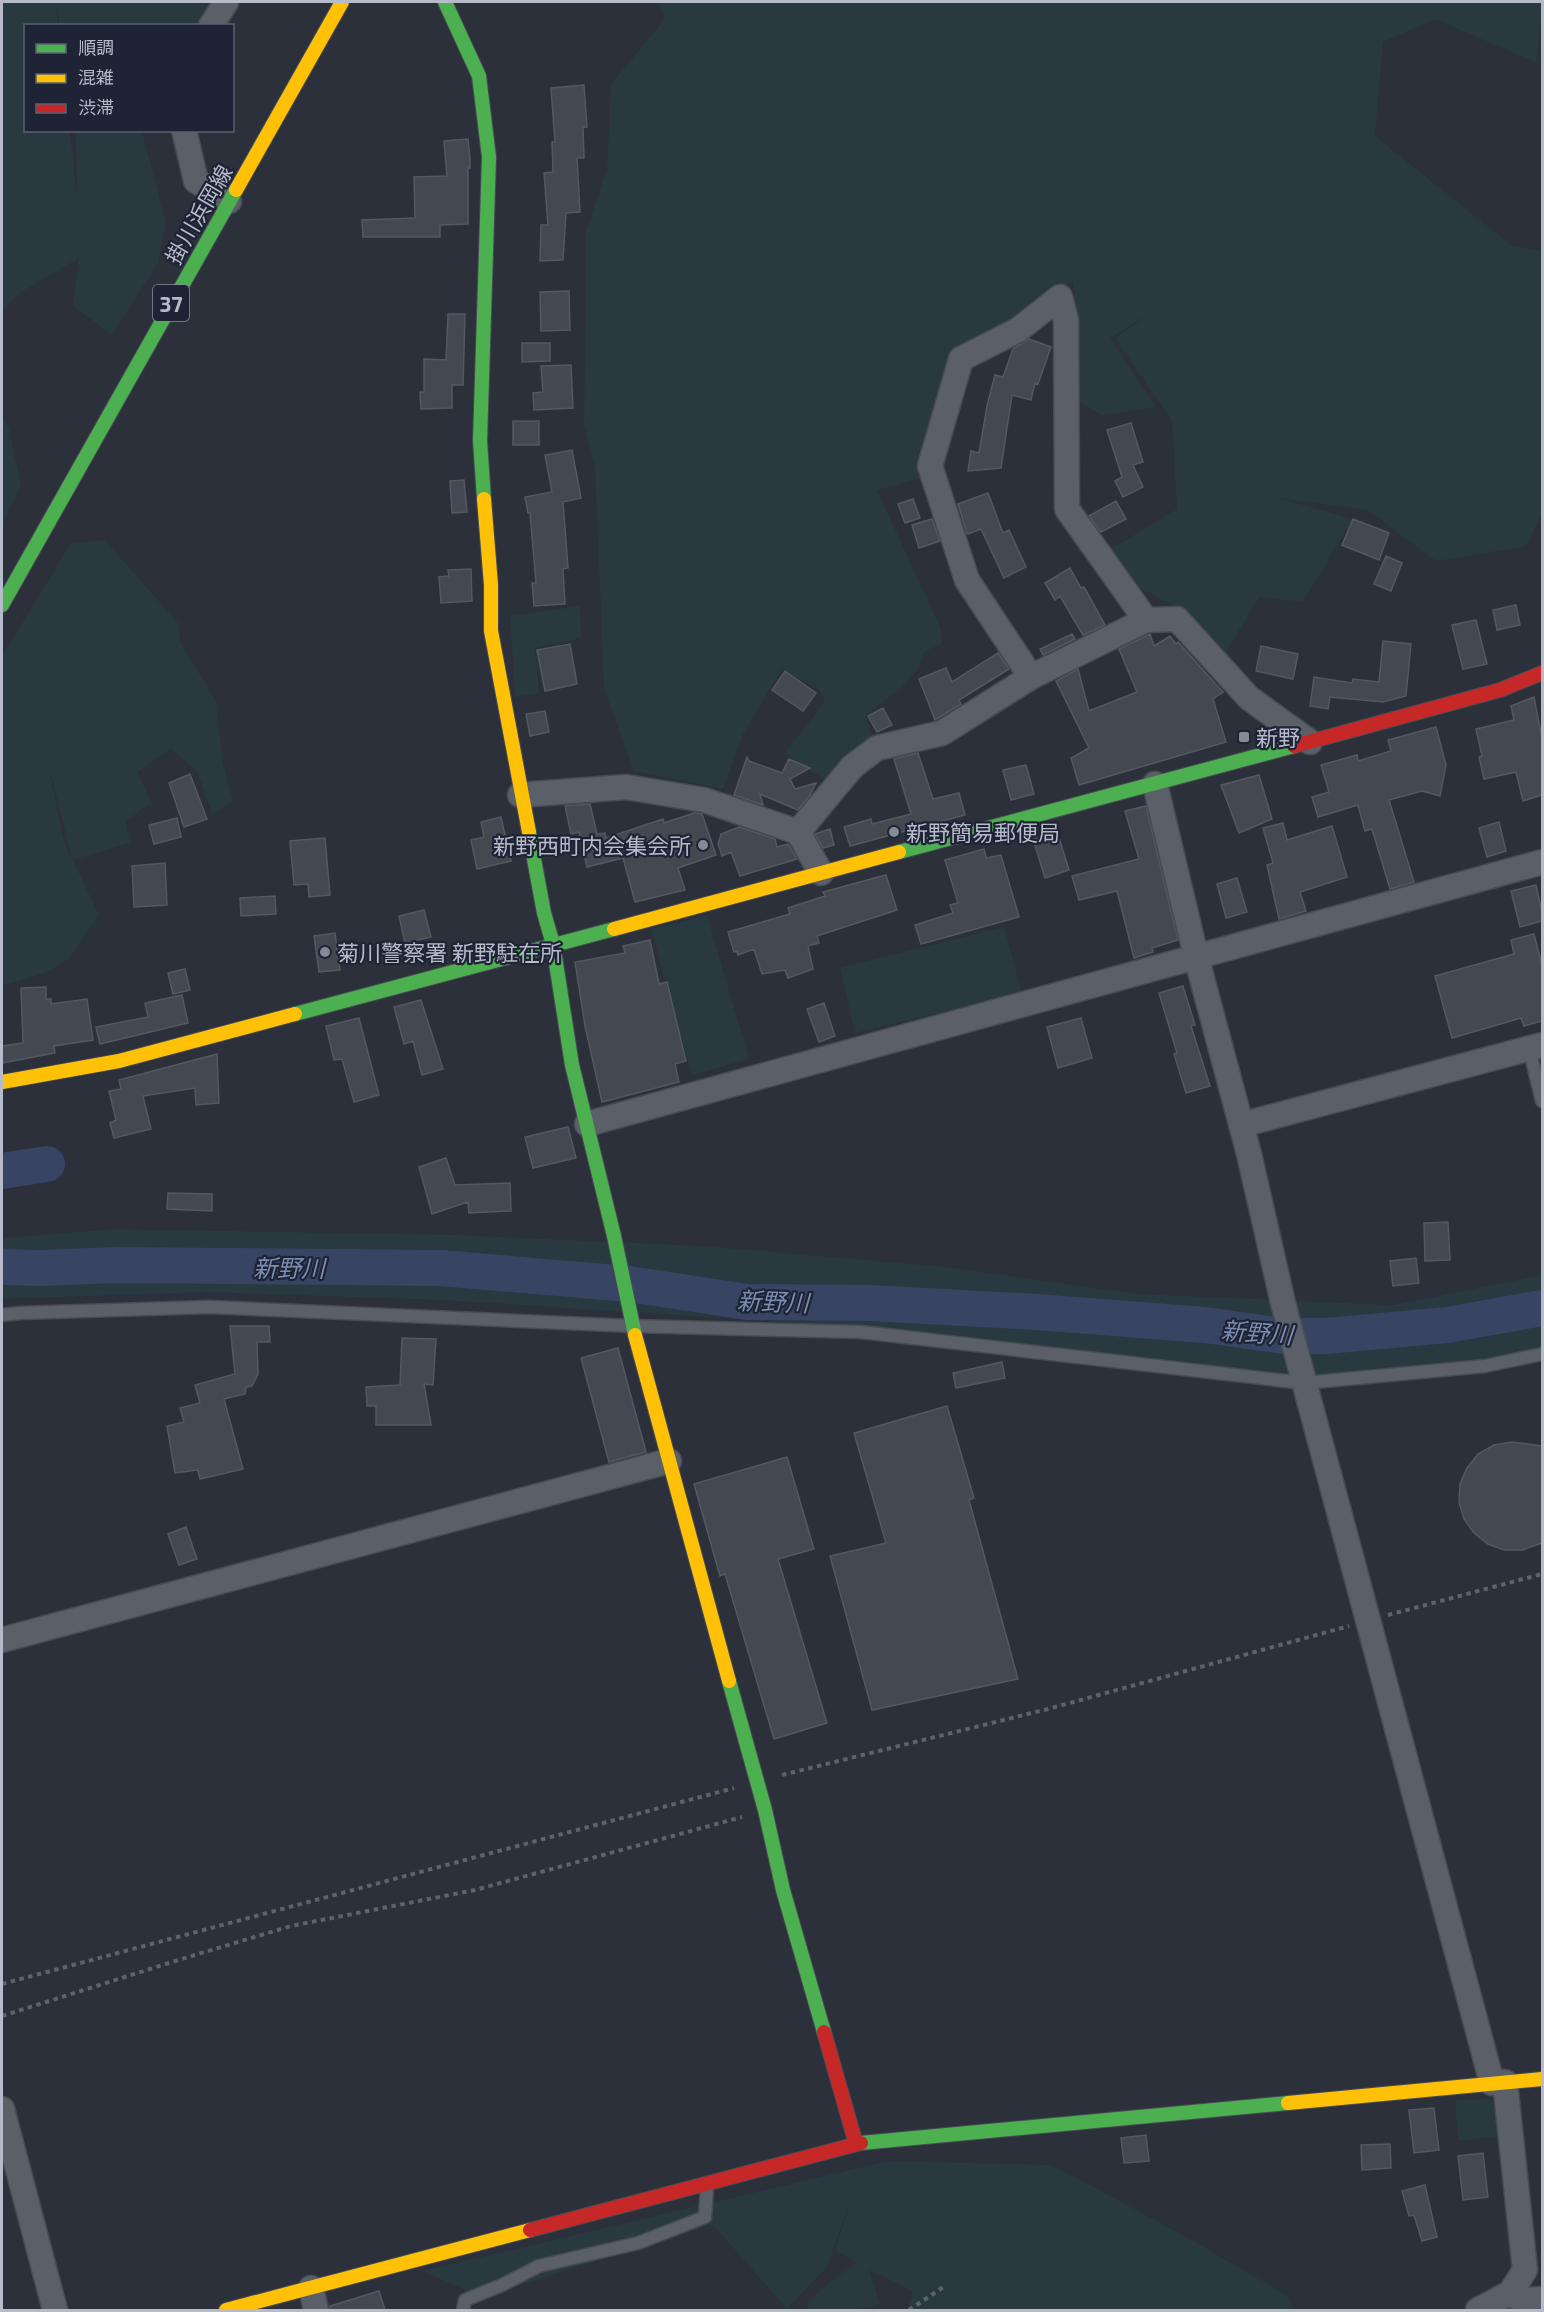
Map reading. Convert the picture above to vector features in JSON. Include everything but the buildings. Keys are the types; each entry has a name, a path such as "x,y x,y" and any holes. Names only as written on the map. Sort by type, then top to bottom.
{"street":[{"path":"212,24 226,2"},
{"name":"掛川浜岡線","path":"2,605 342,2"},
{"path":"445,2 479,76 489,157 480,441 491,585 491,631 520,795 544,913 553,944 572,1065 614,1236 629,1311 765,1810 783,1890 856,2144"},
{"path":"184,132 196,181 229,201"},
{"path":"1031,677 967,580 930,466 962,359 1018,330 1060,297 1066,320 1067,509 1146,620"},
{"path":"798,832 852,767 877,748 942,733 1031,677 1146,620 1177,619 1249,698 1310,742"},
{"path":"2,1082 119,1061 1310,742 1500,690 1542,673"},
{"path":"1155,784 1304,1383 1498,2082 1525,2270 1510,2294 1478,2310"},
{"path":"520,795 626,787 704,800 798,832 821,873"},
{"path":"587,1124 1542,862"},
{"path":"1241,1125 1536,1046"},
{"path":"2,1640 669,1461"},
{"path":"226,2310 314,2299 707,2182 856,2144 1542,2079"},
{"path":"2,2109 55,2310"},
{"path":"1510,2294 1521,2300 1542,2299"}],"lane":[{"path":"1536,1046 1542,1101"},
{"path":"2,1315 209,1307 633,1326 861,1332 1304,1383 1485,1366 1542,1354"},
{"path":"463,2310 465,2300 502,2285 539,2266 638,2243 705,2217 707,2182"}],"path":[{"path":"2,2016 291,1926 475,1890 765,1810"},
{"path":"909,2310 945,2286"}],"shaded area":[{"path":"2,2 233,2 220,24 60,24 56,4 58,24 24,24 24,132 70,132 77,197 76,132 142,132 166,223 158,263 112,335 73,306 79,258 18,294 2,312"},
{"path":"658,2 1542,2 1537,63 1435,19 1383,42 1375,136 1511,245 1542,251 1542,514 1526,546 1436,561 1367,510 1278,498 1353,519 1303,602 1259,597 1226,652 1186,611 1134,586 1111,549 1177,509 1172,421 1115,338 1149,314 1110,338 1156,407 1102,415 1080,402 1073,282 1037,298 963,358 921,478 877,490 940,627 943,643 924,652 921,663 909,680 866,715 871,736 833,784 784,754 825,701 820,690 782,669 743,734 723,789 634,771 604,689 595,465 584,426 586,231 607,168 611,84 665,19"},
{"path":"2,414 9,429 21,485 2,527"},
{"path":"105,540 179,624 180,642 216,701 223,763 233,801 212,814 197,771 171,749 138,772 151,803 126,821 130,843 73,860 99,915 69,959 45,973 2,986 2,656 71,543","holes":["51,774 71,856 63,838"]},
{"path":"580,606 581,638 535,648 539,693 515,697 510,616"},
{"path":"707,915 749,1059 692,1075 651,929"},
{"path":"1004,927 1022,993 855,1033 840,968"},
{"path":"114,1229 455,1235 703,1246 946,1267 1137,1294 1394,1305 1542,1275 1542,1359 1535,1362 1360,1377 1092,1359 769,1321 442,1300 206,1292 2,1299 2,1238"},
{"path":"1492,2099 1499,2136 1458,2141 1455,2100"},
{"path":"888,2161 1052,2165 1185,2236 1288,2296 1293,2310 907,2310 913,2291 869,2269 880,2304 853,2310 808,2310 807,2301 856,2262 835,2251 851,2199 827,2267 787,2309 713,2225 482,2297 422,2271"}],"waterway":[{"path":"2,1171 47,1164"},
{"name":"新野川","path":"2,1267 117,1265 440,1268 629,1284 747,1302 870,1303 1037,1312 1205,1325 1284,1336 1326,1336 1447,1325 1542,1308"}],"traffic: fast":[{"path":"445,2 479,76 489,157 480,441 484,499"},
{"path":"2,605 236,190"},
{"path":"899,852 1294,746"},
{"path":"529,832 544,913 553,944 572,1065 614,1236 635,1335"},
{"path":"295,1014 614,929"},
{"path":"729,1681 765,1810 783,1890 824,2032"},
{"path":"861,2143 1288,2103"}],"traffic: slow":[{"path":"236,190 342,2"},
{"path":"484,499 491,585 491,631 529,832"},
{"path":"614,929 899,852"},
{"path":"2,1082 119,1061 295,1014"},
{"path":"635,1335 729,1681"},
{"path":"1288,2103 1542,2079"},
{"path":"226,2310 530,2230"}],"traffic: jam":[{"path":"1294,746 1500,690 1542,673"},
{"path":"824,2032 856,2144"},
{"path":"530,2230 861,2143"}],"place":[{"name":"新野","path":"1244,737"},
{"name":"新野簡易郵便局","path":"894,832"},
{"name":"新野西町内会集会所","path":"703,845"},
{"name":"菊川警察署 新野駐在所","path":"325,952"}]}
